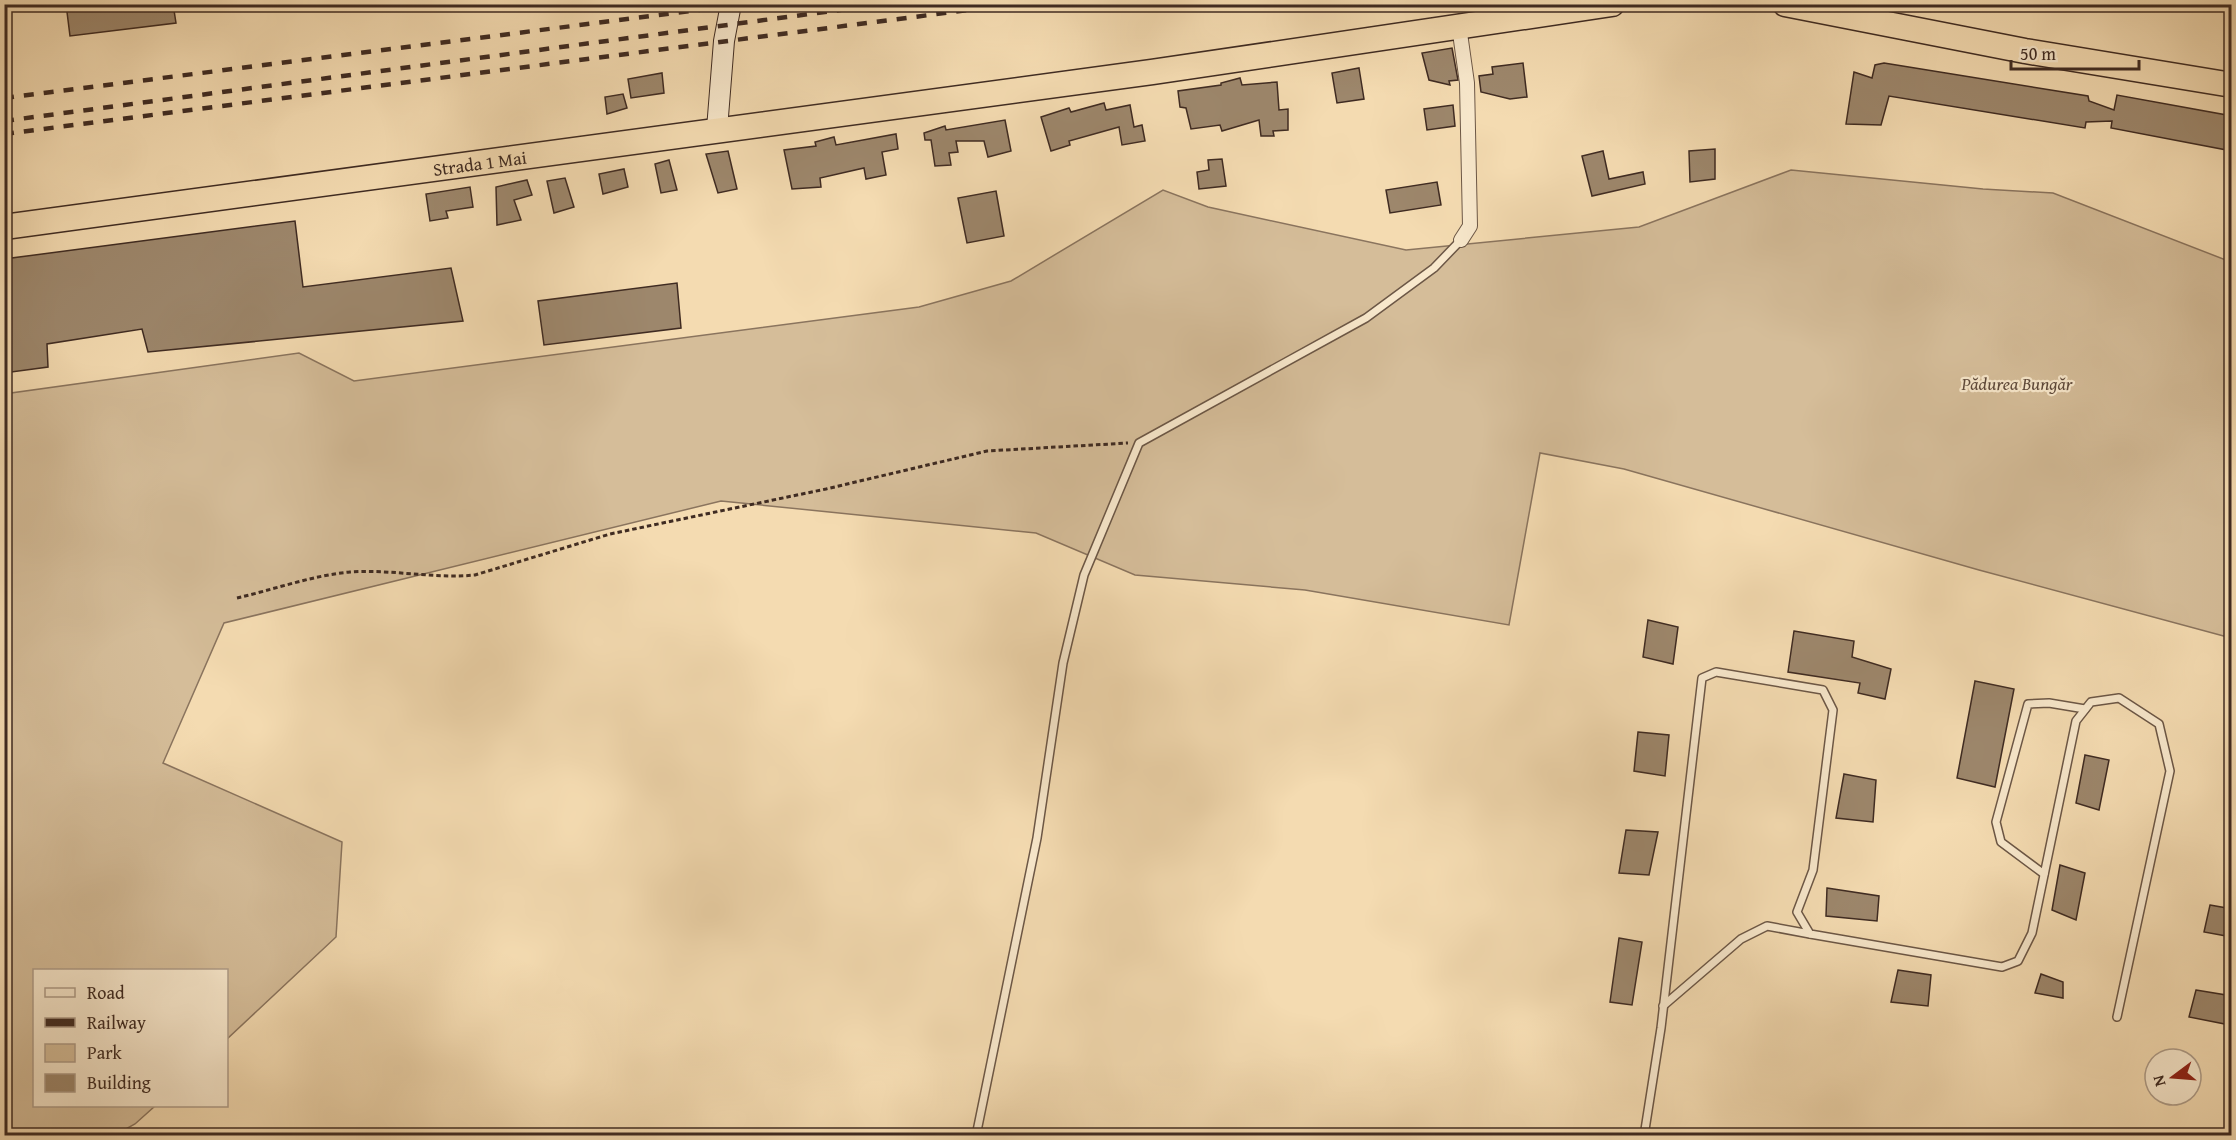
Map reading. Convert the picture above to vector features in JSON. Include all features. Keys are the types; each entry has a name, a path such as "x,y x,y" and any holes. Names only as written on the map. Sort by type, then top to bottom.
{"highway":[{"name":"Strada 1 Mai","path":"4,227 955,98 1612,4"},
{"path":"1785,4 2025,51 2232,85"}],"main road":[{"path":"717,129 724,41 731,4"}],"street":[{"path":"1459,26 1467,83 1470,226 1461,240"}],"lane":[{"path":"976,1136 1037,838 1063,663 1084,575 1139,443 1366,318 1434,267 1461,240"},
{"path":"1644,1136 1663,1006 1702,678 1716,672 1823,690 1833,710 1813,870 1797,912 1810,934"},
{"path":"1663,1006 1741,939 1767,926 2002,967 2018,961 2032,933 2076,721 2091,702 2119,698 2159,724 2169,771 2117,1017"},
{"path":"2044,874 2001,842 1996,822 2028,704 2049,703 2085,709"}],"path":[{"path":"237,598 348,572 396,571 452,577 475,575 610,534 826,489 987,451 1139,443"}],"green space":[{"name":"Pădurea Bungăr","path":"1791,170 1983,189 2053,193 2231,262 2231,638 1979,570 1624,469 1540,453 1509,625 1305,590 1135,575 1036,533 721,501 224,623 163,763 342,842 336,937 228,1038 228,969 33,969 33,1107 154,1107 135,1124 115,1135 5,1135 4,394 299,353 354,381 919,307 1011,281 1163,190 1208,207 1406,250 1639,227"}],"building":[{"path":"66,4 173,4 176,23 70,36"},
{"path":"1452,48 1458,80 1449,81 1450,85 1429,80 1422,53"},
{"path":"1523,63 1527,97 1510,99 1481,92 1479,76 1493,74 1492,67"},
{"path":"1884,63 2088,96 2089,101 2114,110 2117,95 2232,116 2232,151 2111,128 2112,121 2086,122 2085,128 1889,96 1881,125 1846,124 1854,72 1872,78 1875,65"},
{"path":"1359,68 1364,99 1337,103 1332,73"},
{"path":"662,73 664,93 631,98 628,79"},
{"path":"1240,78 1242,85 1277,82 1279,110 1288,109 1288,130 1273,131 1274,136 1261,136 1259,120 1222,131 1220,125 1191,129 1186,108 1180,107 1178,91 1221,85 1221,83"},
{"path":"623,94 627,108 607,114 605,97"},
{"path":"1104,103 1106,110 1130,105 1134,127 1142,125 1145,141 1122,145 1119,127 1069,141 1070,145 1051,151 1041,117 1069,108 1071,112"},
{"path":"1453,105 1455,126 1427,130 1424,109"},
{"path":"1005,120 1011,151 988,157 984,141 956,141 958,152 949,153 951,165 935,166 931,140 925,140 924,133 945,126 946,130"},
{"path":"896,134 898,149 882,152 886,175 866,179 864,168 820,178 821,187 792,189 784,150 816,146 815,142 834,137 836,145"},
{"path":"1715,149 1715,179 1690,182 1689,151"},
{"path":"728,151 737,189 718,193 706,154"},
{"path":"1603,151 1609,179 1643,172 1645,184 1592,196 1582,156"},
{"path":"1222,159 1226,186 1199,189 1197,172 1209,170 1208,160"},
{"path":"669,160 677,190 661,193 655,164"},
{"path":"624,169 628,187 603,194 599,174"},
{"path":"565,178 574,207 554,213 547,181"},
{"path":"527,180 532,195 514,200 521,220 497,225 496,187"},
{"path":"1437,182 1441,205 1390,213 1386,190"},
{"path":"470,187 473,207 446,211 448,218 430,221 426,194"},
{"path":"996,191 1004,236 967,243 958,198"},
{"path":"295,221 303,287 451,268 463,321 148,352 142,329 47,344 48,367 4,373 4,259"},
{"path":"677,283 681,328 544,345 538,301"},
{"path":"1648,620 1678,627 1673,664 1643,657"},
{"path":"1794,631 1854,641 1852,657 1891,669 1885,699 1858,693 1860,683 1788,672"},
{"path":"1975,681 2014,689 1995,787 1957,778"},
{"path":"1638,732 1669,735 1665,776 1634,771"},
{"path":"2085,755 2109,760 2099,810 2076,803"},
{"path":"1844,774 1876,780 1873,822 1836,818"},
{"path":"1626,830 1658,832 1649,875 1619,873"},
{"path":"2060,865 2085,873 2076,920 2052,910"},
{"path":"1827,888 1879,896 1877,921 1826,916"},
{"path":"2210,905 2232,909 2232,937 2204,932"},
{"path":"1619,938 1642,942 1632,1005 1610,1002"},
{"path":"1898,970 1931,975 1928,1006 1891,1002"},
{"path":"2041,974 2063,982 2063,998 2035,993"},
{"path":"2196,990 2232,996 2230,1025 2189,1017"}],"railway":[{"path":"4,98 746,4"},
{"path":"4,121 885,4"},
{"path":"4,134 1015,4"}]}
